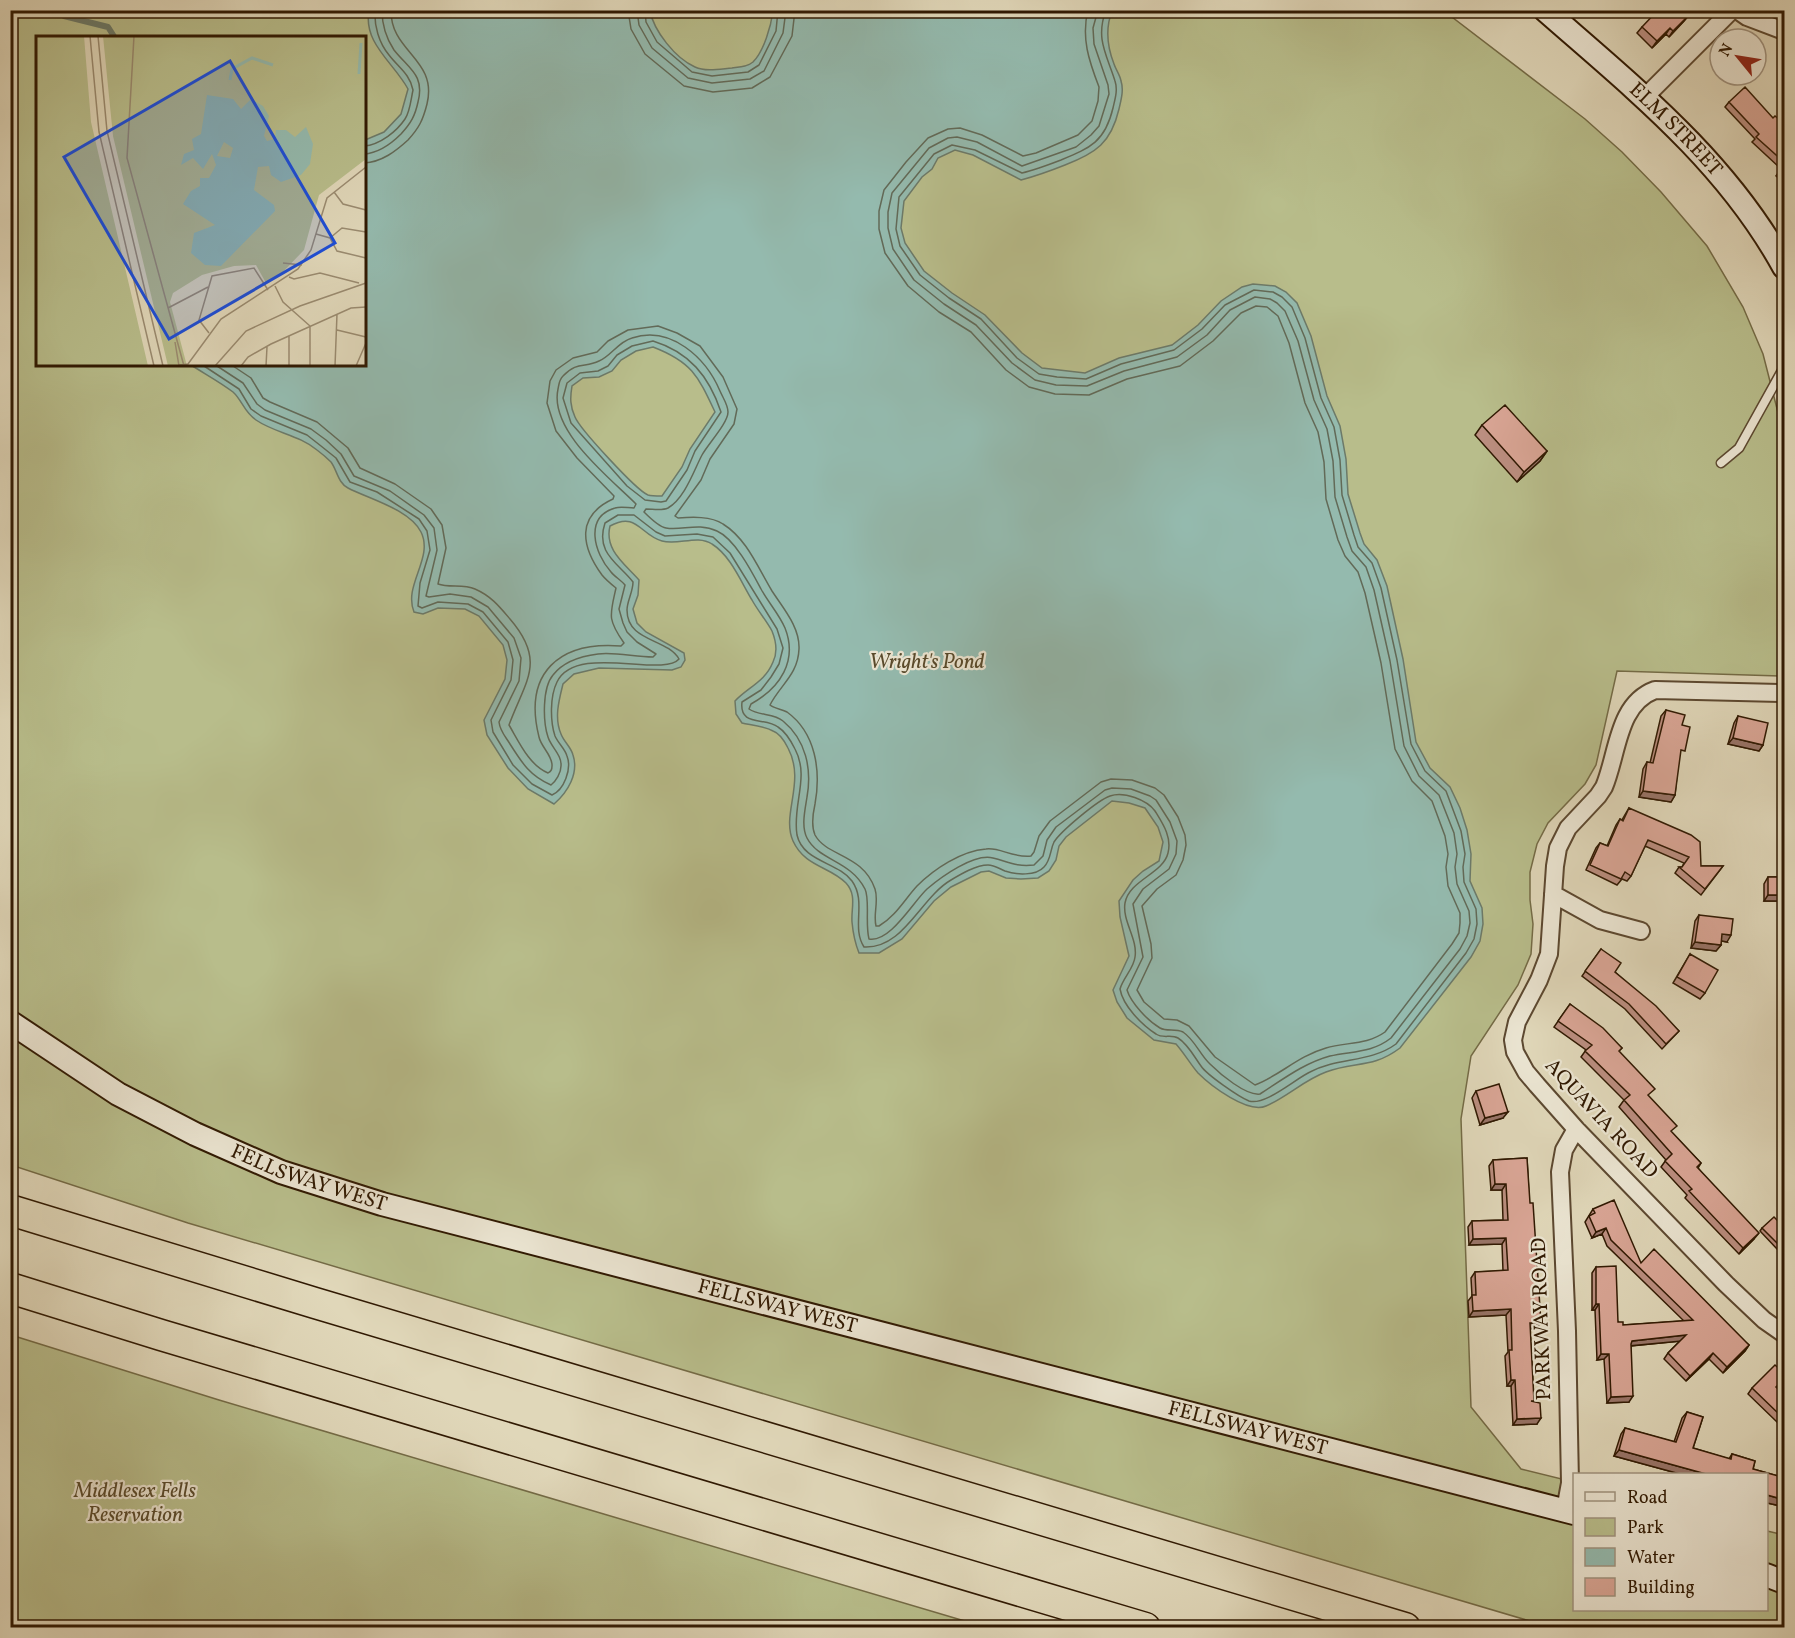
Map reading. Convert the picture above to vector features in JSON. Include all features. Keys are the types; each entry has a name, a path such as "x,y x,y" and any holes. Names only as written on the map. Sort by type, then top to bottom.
{"highway":[{"path":"10,1210 1405,1628"},
{"path":"10,1288 1145,1628"}],"main road":[{"name":"ELM STREET","path":"1545,10 1700,150 1757,222 1785,267"},
{"name":"FELLSWAY WEST","path":"10,1022 118,1094 195,1134 281,1172 370,1200 1570,1511"},
{"path":"1768,1562 1785,1567"},
{"path":"1768,1575 1785,1582"}],"street":[{"path":"1644,98 1732,10"},
{"path":"1737,10 1748,17 1785,31"},
{"name":"AQUAVIA ROAD","path":"1785,693 1670,689 1654,690 1635,702 1625,718 1604,787 1568,828 1560,842 1556,858 1547,962 1518,1017 1513,1035 1514,1045 1526,1072 1576,1129 1726,1284 1764,1320 1785,1334"},
{"path":"1553,894 1600,920 1641,931"},
{"name":"PARKWAY ROAD","path":"1570,1511 1567,1331 1560,1172 1564,1150 1576,1129"}],"lane":[{"path":"1722,463 1739,448 1785,367"}],"green space":[{"name":"Wright's Pond","path":"11,11 1444,11 1585,119 1622,152 1661,192 1707,246 1743,307 1763,354 1784,436 1784,676 1617,671 1596,765 1585,784 1548,823 1537,844 1530,872 1533,924 1531,954 1518,985 1471,1056 1461,1119 1471,1407 1521,1469 1573,1482 1573,1611 1768,1611 1768,1531 1784,1535 1784,1627 1550,1627 188,1223 11,1165"},
{"name":"Middlesex Fells Reservation","path":"11,1335 219,1400 985,1627 11,1627"}],"water":[{"name":"Wright's Pond","path":"369,11 650,11 656,27 673,51 695,67 713,70 748,65 753,62 766,38 773,11 1112,11 1108,24 1108,44 1122,84 1122,91 1116,121 1101,145 1076,161 1021,180 973,155 955,150 938,158 932,169 922,177 904,201 901,228 905,243 924,271 985,315 1022,353 1042,368 1085,373 1119,358 1172,345 1198,325 1221,301 1242,287 1253,284 1275,286 1286,292 1297,303 1311,336 1327,396 1340,426 1346,459 1348,494 1360,533 1364,544 1377,560 1387,586 1403,659 1416,742 1430,768 1450,787 1460,808 1471,854 1470,881 1482,908 1483,924 1480,941 1471,957 1400,1048 1372,1062 1326,1072 1310,1079 1274,1102 1258,1107 1240,1103 1220,1091 1198,1073 1176,1044 1154,1040 1127,1018 1113,990 1129,956 1120,917 1119,901 1133,880 1159,861 1163,842 1158,827 1145,808 1129,803 1112,801 1066,837 1059,846 1056,860 1049,871 1038,878 1006,878 989,871 981,872 951,887 934,901 902,939 879,953 859,953 853,930 852,897 849,888 839,877 804,856 793,841 790,820 795,773 788,748 775,732 742,723 736,714 735,701 770,669 776,654 775,643 772,631 730,562 719,549 706,541 662,541 626,521 610,526 609,535 613,549 639,580 638,595 633,609 637,623 646,632 684,653 685,660 681,667 672,670 599,668 574,674 563,684 558,715 561,734 572,752 574,762 575,769 571,782 554,804 528,789 508,768 487,735 484,720 505,679 507,660 503,645 479,616 465,609 438,608 423,614 414,612 412,592 424,552 421,532 415,524 398,511 345,486 331,462 319,451 303,441 256,420 233,392 193,366 366,366 366,140 384,132 401,114 408,89 375,43 368,22","holes":["653,347 677,358 698,380 715,412 662,496 651,496 642,491 621,471 579,424 572,409 571,390 572,386 583,378 599,377 612,371 621,360 636,351"]}],"building":[{"path":"1658,10 1684,10 1689,15 1673,31 1670,28 1657,41 1642,27"},
{"path":"1745,87 1773,118 1775,116 1785,124 1785,163 1756,137 1759,134 1729,102"},
{"path":"1505,405 1547,451 1524,472 1482,425"},
{"path":"1666,710 1685,715 1682,725 1690,727 1685,751 1681,750 1675,795 1643,791 1647,762 1653,763"},
{"path":"1738,716 1768,723 1763,745 1733,738"},
{"path":"1629,808 1691,835 1700,842 1701,866 1723,866 1705,889 1679,867 1682,867 1689,857 1648,840 1631,876 1625,872 1621,879 1590,865 1600,843 1608,846 1620,819 1623,821"},
{"path":"1768,877 1785,877 1785,895 1768,895"},
{"path":"1699,915 1733,919 1731,935 1722,934 1721,945 1695,942"},
{"path":"1601,949 1621,963 1615,972 1656,1006 1679,1031 1666,1044 1629,1004 1585,971"},
{"path":"1690,954 1718,970 1705,993 1677,977"},
{"path":"1570,1004 1603,1028 1622,1048 1619,1051 1655,1089 1648,1095 1677,1126 1671,1131 1701,1163 1697,1167 1759,1233 1743,1248 1689,1191 1692,1189 1665,1161 1672,1154 1624,1100 1630,1095 1585,1051 1592,1045 1558,1021"},
{"path":"1499,1084 1508,1112 1485,1118 1476,1091"},
{"path":"1527,1158 1530,1203 1533,1203 1541,1323 1530,1323 1534,1401 1531,1401 1540,1403 1541,1418 1517,1419 1515,1380 1511,1380 1509,1350 1512,1350 1511,1309 1473,1311 1472,1295 1476,1295 1475,1272 1508,1270 1506,1238 1473,1239 1472,1221 1508,1220 1506,1184 1495,1184 1493,1160"},
{"path":"1614,1200 1641,1263 1654,1249 1749,1345 1727,1367 1713,1353 1690,1376 1668,1353 1686,1335 1632,1341 1633,1396 1611,1397 1609,1354 1601,1354 1599,1304 1596,1304 1596,1267 1616,1266 1618,1322 1623,1322 1623,1325 1693,1320 1611,1240 1606,1228 1596,1232 1589,1216 1595,1213 1593,1209"},
{"path":"1774,1217 1785,1228 1785,1241 1780,1246 1762,1228"},
{"path":"1775,1365 1785,1374 1785,1378 1776,1387 1785,1396 1785,1412 1781,1416 1752,1388"},
{"path":"1687,1412 1703,1417 1693,1448 1731,1459 1732,1454 1755,1461 1753,1469 1767,1473 1702,1473 1619,1450 1625,1428 1676,1442"},
{"path":"1768,1473 1785,1478 1785,1500 1768,1495"}],"waterway":[{"path":"64,10 64,16 108,27 114,36"}]}
